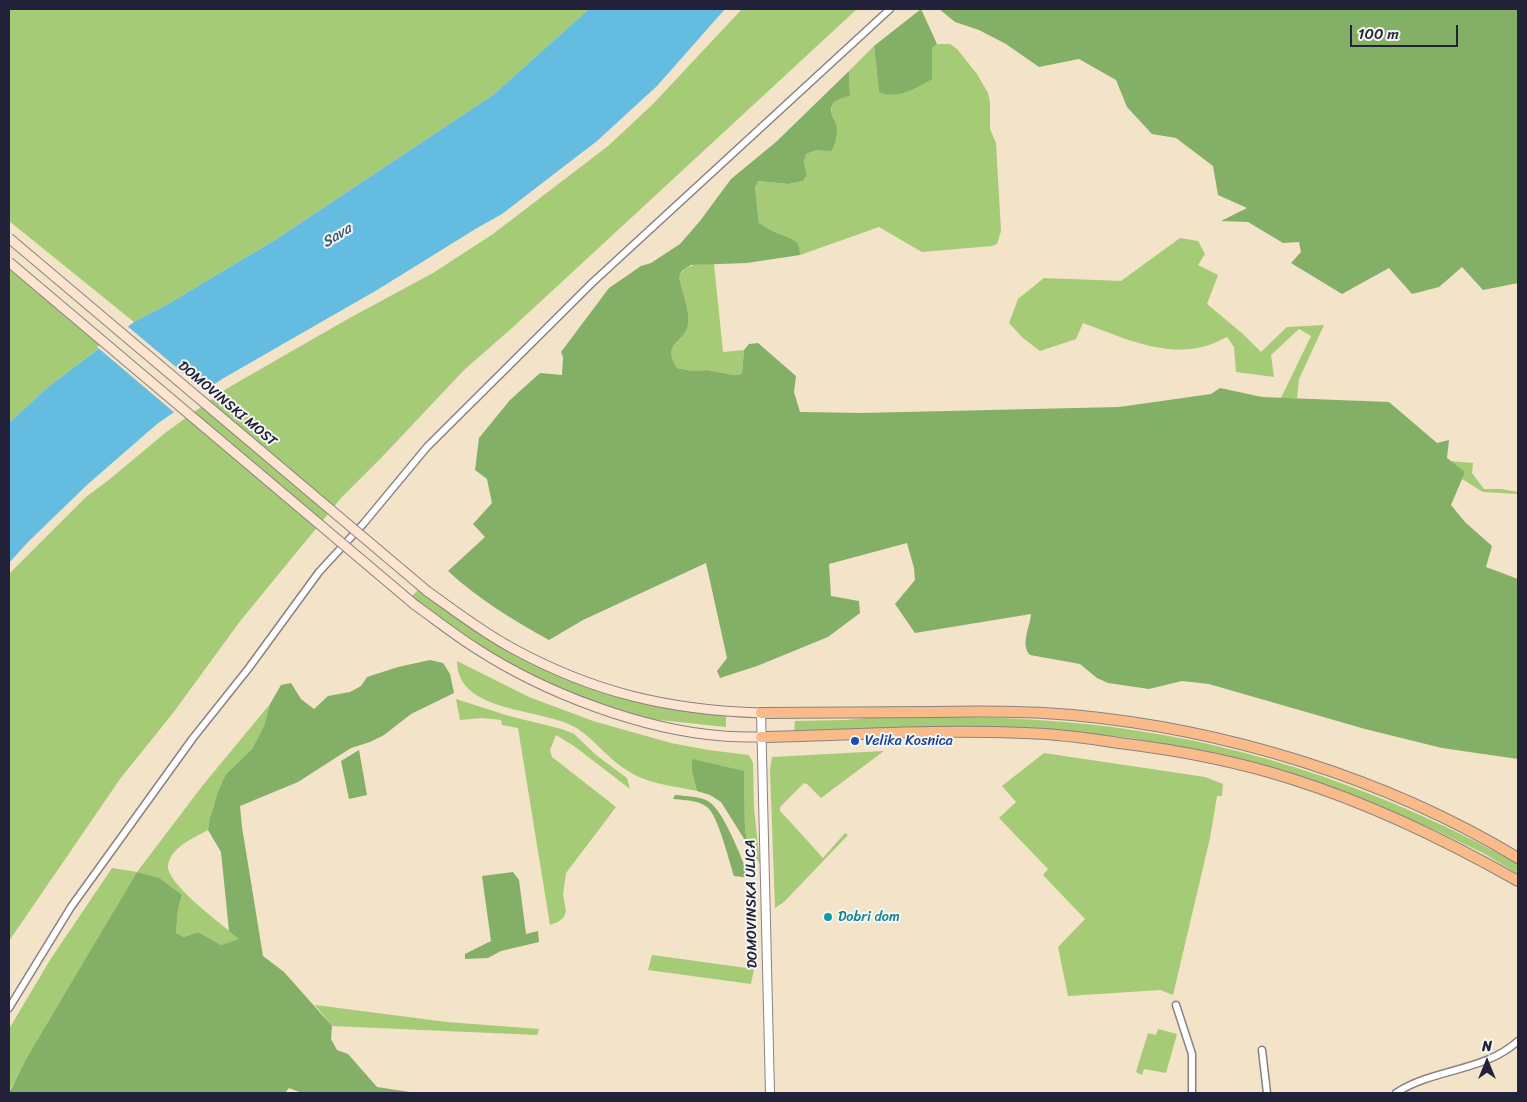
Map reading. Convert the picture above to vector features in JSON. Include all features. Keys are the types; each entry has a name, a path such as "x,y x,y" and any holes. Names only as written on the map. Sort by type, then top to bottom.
{"highway":[{"path":"761,713 1007,711 1072,715 1160,727 1230,741 1357,780 1462,827 1518,858"},
{"path":"761,737 961,732 1026,733 1164,748 1230,762 1292,779 1357,803 1437,836 1518,881"}],"main road":[{"name":"DOMOVINSKI MOST","path":"9,238 427,591 511,648 552,668 598,686 643,700 711,711 761,713"},
{"path":"9,262 416,604 478,650 552,689 602,709 651,724 692,732 723,736 761,737"}],"street":[{"path":"9,1008 71,907 193,738 248,669 319,572 427,448 593,282 890,9"},
{"name":"DOMOVINSKA ULICA","path":"761,713 770,1093"},
{"path":"1176,1005 1192,1054 1192,1093"},
{"path":"1396,1093 1403,1088 1435,1075 1493,1058 1504,1053 1518,1041"},
{"path":"1262,1050 1267,1093"}],"green space":[{"path":"9,9 589,9 493,95 275,240 168,304 134,322 9,221"},
{"path":"742,9 857,9 512,328 464,370 342,497 241,620 173,713 120,779 9,941 9,574 86,497 165,433 226,389 346,320 433,273 493,234 608,146 653,104"},
{"path":"921,9 937,44 932,48 932,79 899,94 893,95 879,92 874,46"},
{"path":"939,9 1518,9 1518,283 1483,290 1462,267 1439,287 1412,294 1389,268 1342,294 1291,263 1301,252 1299,242 1283,243 1248,222 1221,221 1247,208 1218,195 1213,166 1176,138 1152,134 1127,107 1116,80 1079,59 1039,67 1006,44 979,30 955,22"},
{"path":"937,44 950,44 957,49 977,74 988,93 990,129 996,143 1001,231 997,244 922,252 879,227 800,255 796,242 759,223 755,188 758,181 788,184 803,181 807,175 804,160 806,154 817,150 831,115 832,105 839,98 850,96 849,71 874,46 879,92"},
{"path":"849,71 850,96 835,101 831,111 837,131 831,151 817,150 806,154 804,161 807,175 803,181 788,184 758,181 755,188 759,223 796,242 799,246 800,255 747,263 691,265 682,271 679,277 687,306 688,324 687,330 673,347 671,353 677,368 693,371 708,370 733,375 742,374 744,350 749,344 758,343 796,376 794,392 800,412 861,413 1119,407 1211,394 1220,388 1262,397 1389,402 1437,443 1449,440 1447,458 1465,472 1451,505 1465,522 1492,546 1486,567 1518,579 1518,759 1442,748 1365,729 1209,684 1182,681 1149,689 1108,683 1097,678 1080,664 1030,655 1027,651 1026,641 1031,614 915,633 895,604 915,580 914,568 907,543 829,564 831,596 859,601 860,613 828,637 757,666 720,678 717,671 727,658 706,563 583,620 549,640 522,625 471,591 448,571 485,537 473,524 492,503 487,479 475,470 479,438 510,400 540,373 562,375 563,357 561,352 609,288 641,266 651,263 680,244 700,221 731,179 776,142"},
{"path":"1180,238 1198,241 1205,254 1198,265 1218,275 1207,304 1261,352 1287,327 1324,325 1299,379 1297,398 1281,398 1311,336 1299,329 1271,355 1274,377 1236,372 1234,347 1227,337 1206,346 1191,349 1159,348 1128,340 1083,323 1076,339 1040,351 1023,338 1009,323 1018,299 1044,278 1121,281"},
{"path":"699,264 714,264 723,352 744,350 742,374 733,375 708,370 693,371 677,368 671,353 673,347 687,330 688,324 687,306 679,277 689,267"},
{"path":"9,269 102,346 48,387 9,423"},
{"path":"1450,461 1473,463 1472,473 1484,489 1501,489 1518,492 1518,494 1483,492 1462,479 1465,472"},
{"path":"419,589 493,642 566,678 633,701 678,710 726,716 726,727 649,719 586,699 541,680 488,652 438,617 412,596"},
{"path":"430,660 443,663 450,674 454,693 411,714 384,735 351,748 298,782 240,806 263,956 284,972 332,1026 331,1039 337,1050 348,1054 377,1087 410,1092 302,1093 289,1088 285,1093 9,1093 28,1056 137,872 159,878 182,895 178,910 176,933 184,937 198,932 221,945 239,939 229,931 221,852 208,830 218,792 226,774 252,749 264,726 270,704 281,685 291,683 301,699 314,709 328,696 350,692 361,686 367,677 398,667"},
{"path":"457,661 529,697 593,721 671,743 749,755 753,763 754,808 760,864 748,845 745,830 744,771 692,772 697,791 644,779 621,767 578,729 563,722 505,707 471,691 461,679"},
{"path":"456,699 574,734 596,755 627,778 630,789 574,746 556,735 550,750 552,757 616,807 566,873 563,895 566,911 564,917 558,922 550,925 518,728 502,725 501,720 482,718 460,720"},
{"path":"270,704 264,726 252,749 226,774 213,807 208,830 178,848 168,865 170,873 186,893 240,939 221,945 198,932 184,937 176,933 178,910 182,895 137,872 203,785"},
{"path":"878,717 966,717 1054,721 1166,735 1219,746 1321,776 1421,815 1518,864 1518,874 1483,853 1435,830 1357,797 1224,756 1180,747 1131,738 1046,730 794,732 795,721"},
{"path":"359,750 367,795 349,799 341,761"},
{"path":"884,751 821,798 804,783 780,807 780,811 823,858 845,833 848,835 784,902 775,908 770,769 772,757"},
{"path":"1044,753 1205,777 1223,784 1222,796 1217,796 1210,838 1173,995 1160,990 1068,996 1058,947 1085,919 1043,875 1048,869 999,818 1016,802 1002,786"},
{"path":"692,759 744,771 745,830 748,845 721,802 710,795 697,791 692,772"},
{"path":"675,795 699,798 713,805 725,823 750,878 734,876 719,828 707,807 695,802 673,799"},
{"path":"112,868 137,872 9,1091 9,1029 50,960"},
{"path":"513,872 519,880 526,934 538,931 539,942 501,951 488,958 465,959 465,954 491,941 482,876"},
{"path":"652,955 754,969 751,984 648,970"},
{"path":"315,1005 447,1022 539,1029 537,1035 332,1026"},
{"path":"1158,1029 1177,1034 1166,1073 1144,1069 1142,1075 1136,1072 1148,1033 1156,1035"}],"water":[{"name":"Sava","path":"589,9 725,9 657,86 597,141 502,214 377,290 222,379 157,424 88,484 9,563 9,423 48,387 134,322 168,304 275,240 493,95"}],"pier":[{"path":"126,325 207,393 176,414 97,347"}],"place":[{"name":"Velika Kosnica","path":"855,741"},
{"name":"Dobri dom","path":"828,917"}]}
